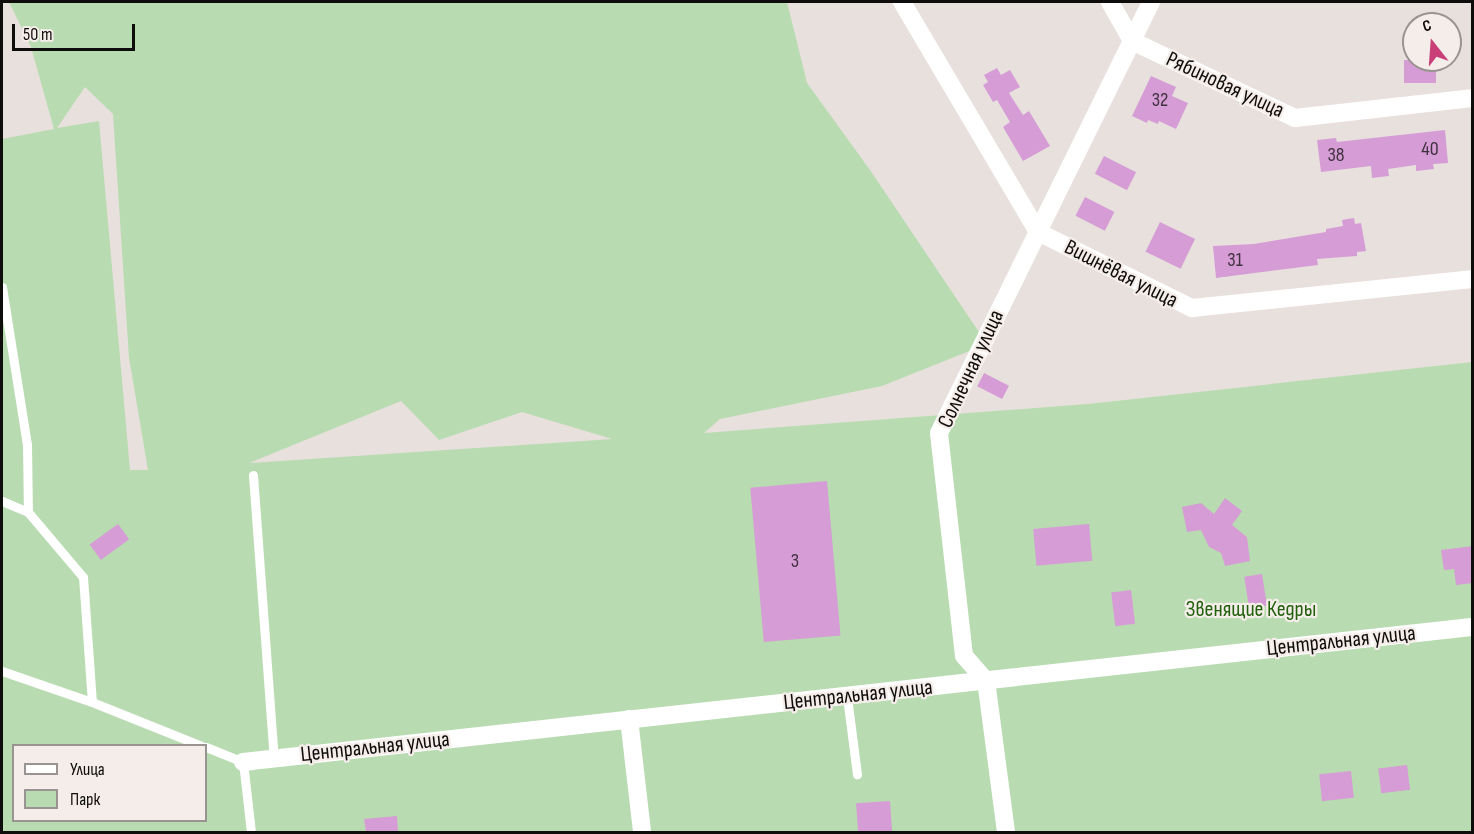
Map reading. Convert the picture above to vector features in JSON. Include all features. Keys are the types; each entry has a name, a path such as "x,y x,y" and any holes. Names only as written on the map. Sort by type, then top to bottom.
{"street":[{"name":"Вишнёвая улица","path":"902,2 1038,232 1192,308 1473,279"},
{"path":"1110,2 1132,40"},
{"name":"Солнечная улица","path":"986,681 964,656 939,433 1151,2"},
{"name":"Рябиновая улица","path":"1132,40 1295,118 1473,98"},
{"name":"Центральная улица","path":"243,762 1473,627"},
{"path":"986,681 1006,832"},
{"path":"629,719 642,832"}],"lane":[{"path":"2,287 27,444 28,512"},
{"path":"253,475 274,758"},
{"path":"2,501 28,512 83,577 92,702"},
{"path":"2,671 24,681 92,702 199,744"},
{"path":"847,697 857,774"},
{"path":"207,747 243,762 251,832"}],"green space":[{"name":"Звенящие Кедры","path":"9,2 787,2 807,83 870,170 987,344 882,386 720,419 704,433 1088,404 1472,362 1472,832 2,832 2,139 54,129 31,47","holes":["85,87 113,114 129,358 148,470 130,470 99,121 57,128","401,401 439,440 522,412 612,439 249,463"]}],"building":[{"path":"997,68 1001,75 1010,70 1020,87 1009,93 1023,115 1029,111 1050,146 1023,161 1003,127 1010,122 997,100 993,102 983,85 988,82 984,75"},
{"path":"1404,72 1436,72 1436,83 1404,83"},
{"path":"1151,76 1176,87 1172,96 1188,103 1176,129 1159,121 1158,124 1148,120 1147,123 1132,116"},
{"path":"1445,130 1448,163 1433,164 1434,169 1416,171 1416,165 1388,169 1389,176 1372,178 1371,166 1321,172 1317,140 1336,138 1337,142"},
{"path":"1104,156 1136,172 1127,190 1095,174"},
{"path":"1085,197 1114,212 1105,231 1075,216"},
{"path":"1354,218 1355,224 1361,223 1366,251 1357,252 1357,256 1317,259 1318,265 1216,278 1213,246 1254,244 1326,232 1326,229 1343,226 1342,220"},
{"path":"1160,222 1195,239 1181,269 1146,252"},
{"path":"984,373 1009,386 1002,399 977,386"},
{"path":"827,481 841,635 764,642 750,488"},
{"path":"1225,498 1242,511 1232,525 1247,537 1250,561 1225,566 1221,553 1209,547 1201,530 1187,532 1182,507 1201,503 1214,514"},
{"path":"118,524 129,539 101,560 90,545"},
{"path":"1089,524 1092,561 1036,566 1033,529"},
{"path":"1473,546 1473,583 1456,585 1454,569 1444,570 1441,550"},
{"path":"1262,574 1267,606 1249,608 1244,577"},
{"path":"1131,590 1135,624 1115,626 1111,592"},
{"path":"1407,765 1410,790 1381,793 1378,769"},
{"path":"1351,771 1354,798 1322,801 1319,774"},
{"path":"890,801 892,832 858,832 856,803"},
{"path":"397,816 398,832 366,832 364,819"}]}
